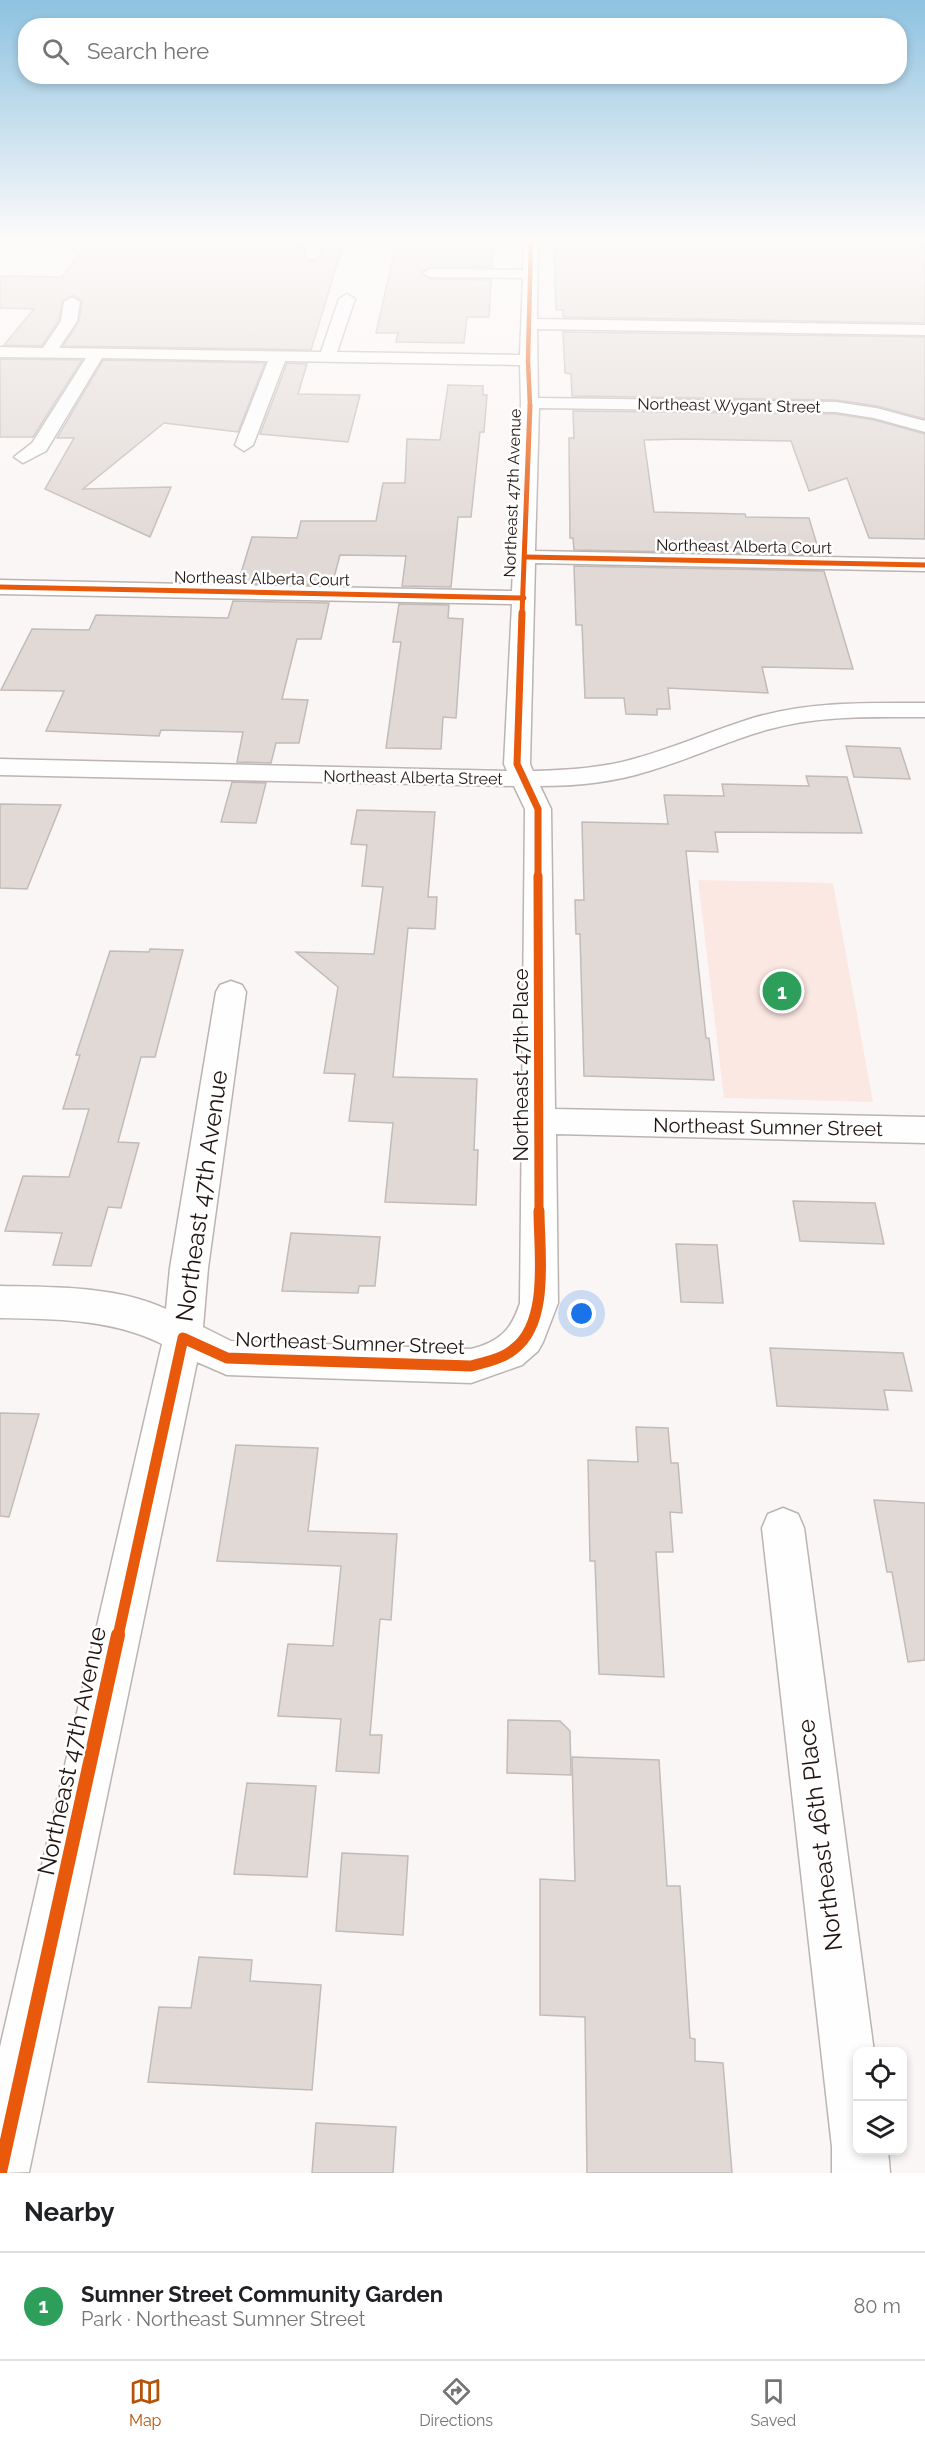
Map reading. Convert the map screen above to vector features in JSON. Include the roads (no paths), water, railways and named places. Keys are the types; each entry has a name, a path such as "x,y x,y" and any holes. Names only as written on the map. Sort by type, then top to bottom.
{"street":[{"path":"48,353 55,342"},
{"path":"327,357 332,342"},
{"name":"Northeast 47th Avenue","path":"525,780 517,764 526,557 530,403 528,342"},
{"path":"0,352 528,360"},
{"path":"23,457 39,447 97,354"},
{"path":"244,445 278,357"},
{"name":"Northeast Wygant Street","path":"530,403 836,407 876,413 925,427"},
{"name":"Northeast Alberta Court","path":"526,557 925,565"},
{"name":"Northeast Alberta Court","path":"0,587 524,598"},
{"name":"Northeast Alberta Street","path":"0,767 525,780 614,772 668,758 762,723 803,714 848,710 925,710"},
{"name":"Northeast 47th Place","path":"517,1348 531,1330 539,1303 538,808 525,780"},
{"name":"Northeast 47th Avenue","path":"0,2172 183,1338 189,1268 231,992"},
{"name":"Northeast Sumner Street","path":"540,1121 925,1130"},
{"name":"Northeast Sumner Street","path":"0,1302 48,1303 106,1309 149,1319 226,1358 471,1366 499,1360 517,1348"},
{"name":"Northeast 46th Place","path":"783,1528 853,2101"},
{"path":"859,2155 861,2173"}],"place":[{"name":"Sumner Street Community Garden","path":"782,991"}]}
